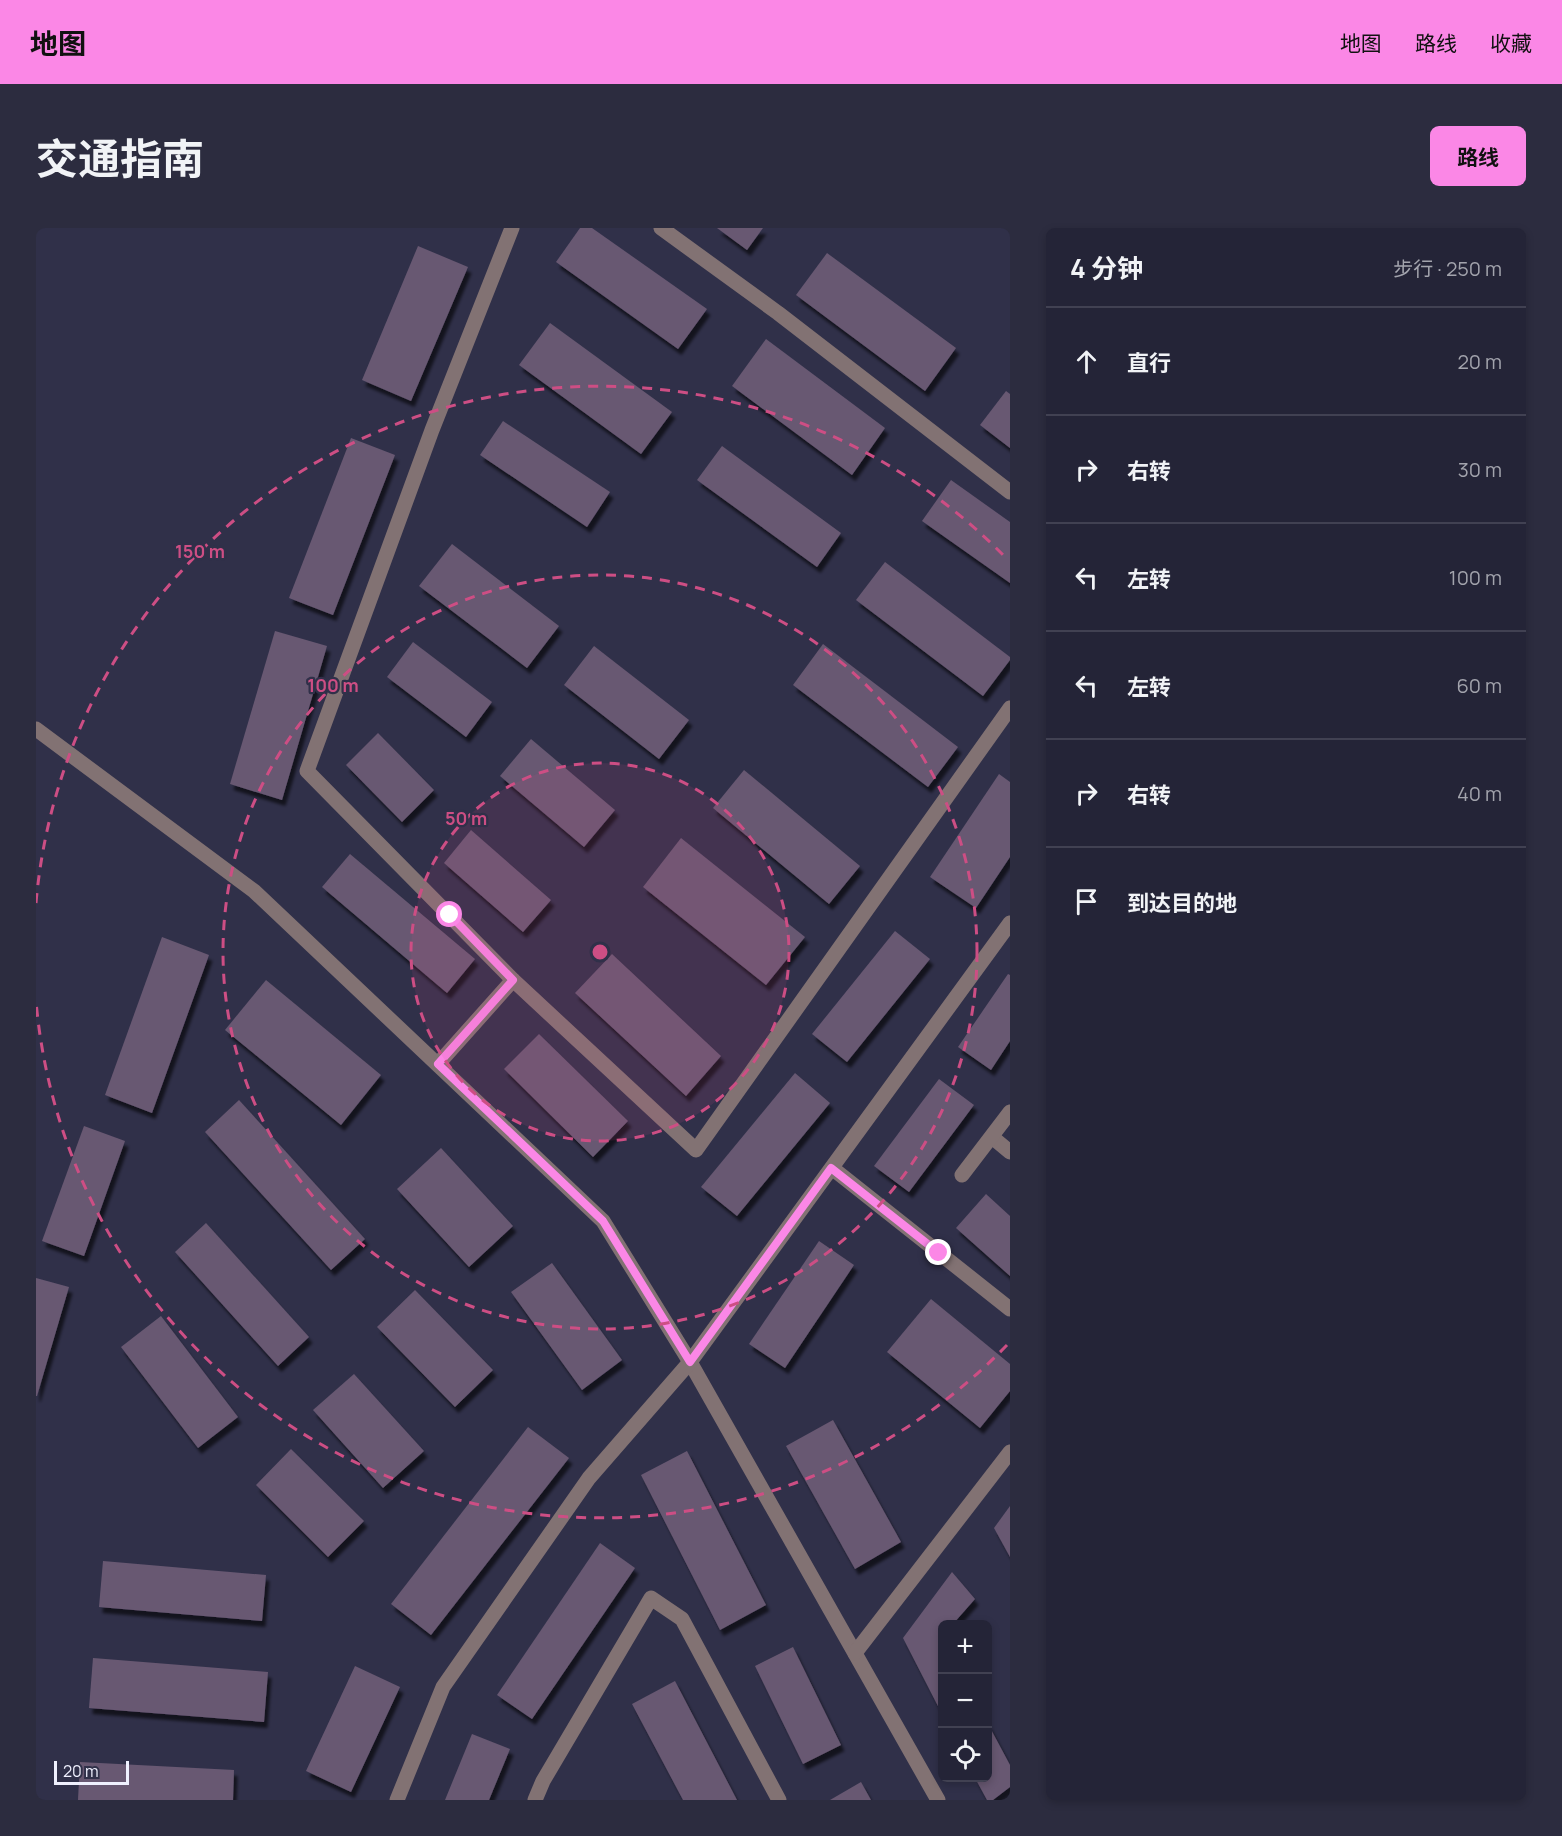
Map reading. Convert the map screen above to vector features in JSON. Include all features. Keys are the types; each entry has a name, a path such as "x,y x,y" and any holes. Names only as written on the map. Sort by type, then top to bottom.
{"street":[{"path":"512,228 432,430 307,771 513,980 696,1150 1010,708"},
{"path":"661,228 778,313 1010,492"},
{"path":"36,729 254,891 603,1221 690,1362 938,1800"},
{"path":"397,1800 443,1688 589,1478 690,1362 1010,923"},
{"path":"438,1064 513,980"},
{"path":"962,1175 1010,1112"},
{"path":"992,1137 1010,1152"},
{"path":"831,1168 1010,1310"},
{"path":"855,1653 1010,1452"},
{"path":"535,1800 543,1781 651,1598 682,1619 779,1800"}],"building":[{"path":"580,228 592,228 707,309 678,349 556,262"},
{"path":"717,228 763,228 747,250"},
{"path":"418,246 468,267 411,401 362,380"},
{"path":"827,253 956,348 925,391 796,295"},
{"path":"550,323 672,412 641,454 519,365"},
{"path":"766,339 885,428 852,475 732,386"},
{"path":"1006,391 1010,394 1010,448 980,425"},
{"path":"503,421 610,492 587,527 480,455"},
{"path":"351,438 395,455 333,615 289,598"},
{"path":"722,446 841,533 817,567 697,480"},
{"path":"951,480 1010,522 1010,583 922,521"},
{"path":"452,544 559,626 527,668 419,586"},
{"path":"885,562 1010,657 983,696 856,600"},
{"path":"275,631 327,646 282,800 230,784"},
{"path":"413,642 492,702 466,737 387,677"},
{"path":"823,644 958,747 928,787 793,685"},
{"path":"594,646 689,720 659,759 564,685"},
{"path":"378,733 434,790 402,822 346,765"},
{"path":"531,739 615,810 584,847 500,776"},
{"path":"744,770 860,866 829,904 713,808"},
{"path":"999,774 1010,782 1010,857 976,908 930,877"},
{"path":"471,830 551,900 523,932 444,863"},
{"path":"681,838 805,937 766,985 643,887"},
{"path":"350,854 475,959 447,993 322,887"},
{"path":"895,931 930,959 847,1062 812,1034"},
{"path":"162,937 209,955 152,1113 105,1095"},
{"path":"612,954 721,1056 686,1096 575,993"},
{"path":"1008,974 1010,975 1010,1041 991,1070 958,1047"},
{"path":"266,980 381,1075 341,1125 225,1030"},
{"path":"539,1034 628,1121 593,1157 504,1069"},
{"path":"795,1073 830,1103 737,1216 701,1187"},
{"path":"939,1079 974,1105 909,1192 874,1166"},
{"path":"239,1100 365,1239 331,1270 205,1132"},
{"path":"84,1126 125,1141 84,1256 42,1241"},
{"path":"441,1148 513,1226 469,1267 397,1189"},
{"path":"986,1194 1010,1216 1010,1276 956,1228"},
{"path":"206,1223 309,1337 278,1366 175,1252"},
{"path":"819,1241 854,1265 785,1368 749,1344"},
{"path":"552,1263 622,1360 582,1390 511,1292"},
{"path":"36,1278 69,1287 37,1396 36,1396"},
{"path":"415,1290 493,1370 455,1407 377,1327"},
{"path":"931,1299 1010,1364 1010,1391 980,1428 887,1352"},
{"path":"161,1316 238,1417 198,1448 121,1347"},
{"path":"354,1374 424,1451 383,1488 313,1410"},
{"path":"833,1420 901,1542 855,1569 786,1446"},
{"path":"528,1427 569,1458 431,1635 391,1604"},
{"path":"291,1449 364,1521 328,1557 256,1485"},
{"path":"687,1451 766,1605 720,1630 641,1475"},
{"path":"1010,1506 1010,1557 994,1528"},
{"path":"600,1543 635,1568 532,1719 497,1695"},
{"path":"103,1561 266,1575 262,1621 99,1607"},
{"path":"952,1572 975,1599 957,1620 938,1620 938,1706 903,1638"},
{"path":"793,1647 841,1745 803,1764 755,1666"},
{"path":"93,1658 268,1672 264,1722 89,1708"},
{"path":"355,1666 400,1687 351,1792 306,1771"},
{"path":"675,1681 737,1800 683,1800 632,1704"},
{"path":"992,1731 1010,1765 1010,1787 993,1800 987,1800 977,1782 992,1782"},
{"path":"472,1734 510,1749 489,1800 445,1800"},
{"path":"80,1762 234,1770 233,1800 78,1800"},
{"path":"861,1782 871,1800 830,1800"}],"route":[{"path":"450,915 513,980 438,1064 603,1221 690,1362 831,1168 939,1253"}]}
